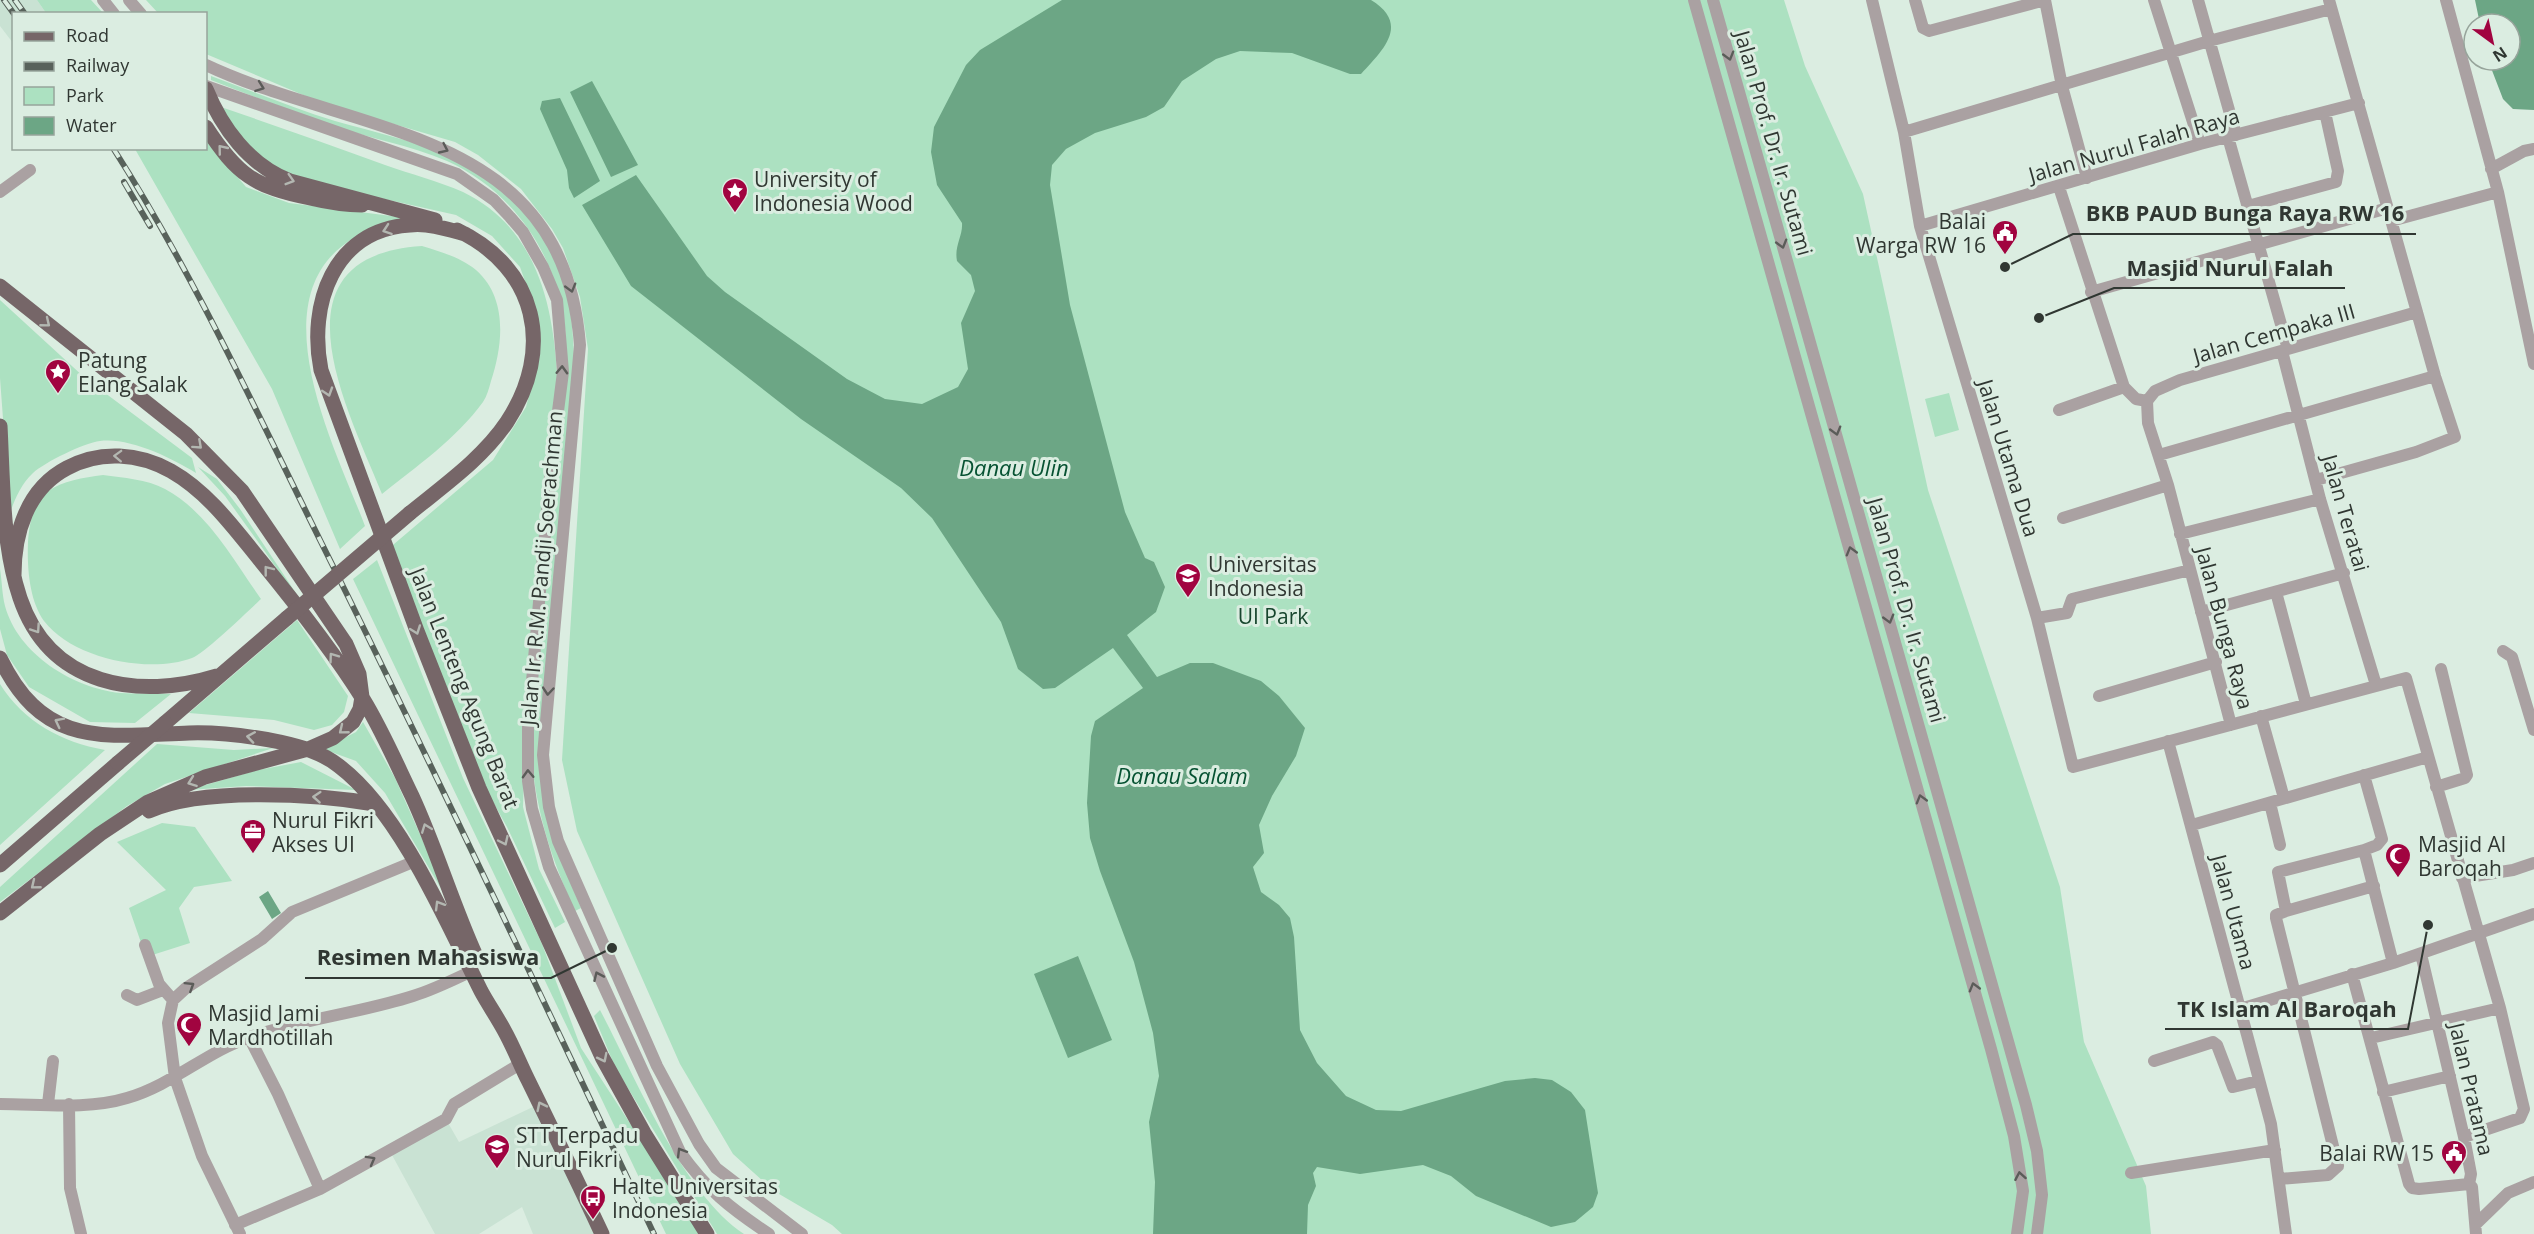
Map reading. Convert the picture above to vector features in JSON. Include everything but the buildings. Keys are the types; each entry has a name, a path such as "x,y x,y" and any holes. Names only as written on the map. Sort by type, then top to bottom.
{"main road":[{"path":"0,865 217,676 477,456 501,429 519,399 532,360 533,325 523,290 502,261 465,234 420,215 290,181 266,169 230,134 214,110 207,91"},
{"path":"207,129 245,176 261,185 277,191 339,204 373,203"},
{"name":"Jalan Lenteng Agung Barat","path":"465,234 437,226 408,225 370,237 348,254 331,273 320,301 317,343 321,370 417,632 479,788 602,1057 644,1133 707,1234"},
{"path":"0,286 186,434 242,491 346,644 359,674 362,698 358,715 348,728 333,738 308,748 230,770 165,794 125,816 70,856 0,913"},
{"path":"0,426 8,539 14,575 25,610 37,631 55,652 85,674 123,687 179,686 217,676"},
{"path":"14,575 15,548 20,524 37,494 54,475 74,464 94,458 118,456 152,462 185,480 227,520 282,588 362,698 382,733 422,818 469,941 494,997 505,1031"},
{"path":"0,658 11,678 34,706 53,720 82,732 124,737 221,733 250,736 308,748 341,767 375,804 414,862 447,919 505,1031 602,1234"},
{"path":"70,856 151,809 187,800 295,795 375,804"}],"street":[{"path":"103,0 112,12"},
{"path":"129,0 139,12"},
{"name":"Jalan Prof. Dr. Ir. Sutami","path":"1694,0 2014,1136 2023,1191 2018,1234"},
{"name":"Jalan Prof. Dr. Ir. Sutami","path":"1713,0 2026,1105 2037,1151 2042,1195 2037,1234"},
{"name":"Jalan Utama Dua","path":"1872,0 1904,132 1920,226 2037,618 2073,767 2231,725"},
{"path":"1916,0 1923,28 1929,31 2045,0 2062,86 2087,178"},
{"path":"2154,0 2200,144"},
{"path":"2198,0 2258,244"},
{"path":"2446,0 2498,192 2534,364"},
{"path":"1904,132 2330,4 2435,376 2455,437 2416,452 2316,480"},
{"name":"Jalan Ir. R.M. Pandji Soerachman","path":"207,65 282,95 418,137 465,159 505,187 554,245 572,288 580,345 543,755 552,821 569,868 657,1066 699,1144 716,1168 795,1232"},
{"name":"Jalan Ir. R.M. Pandji Soerachman","path":"207,88 457,174 494,200 510,217 523,232 543,267 557,300 563,372 551,466 528,727 528,781 532,809 549,867 680,1152 701,1182 739,1214 769,1234"},
{"name":"Jalan Nurul Falah Raya","path":"1920,226 2200,144 2359,103"},
{"path":"2248,206 2336,182 2338,171 2325,112"},
{"path":"2491,168 2534,148"},
{"path":"0,192 30,170"},
{"path":"2059,187 2091,292 2124,387 2136,399 2147,401"},
{"path":"2391,221 2498,192"},
{"path":"2091,292 2388,208"},
{"name":"Jalan Teratai","path":"2258,244 2320,499 2376,685"},
{"name":"Jalan Cempaka III","path":"2147,401 2155,391 2168,384 2417,312"},
{"path":"2159,455 2435,376"},
{"path":"2058,411 2124,387"},
{"name":"Jalan Bunga Raya","path":"2147,401 2148,423 2168,485 2231,725 2406,678 2428,757"},
{"path":"2063,518 2168,485"},
{"path":"2180,534 2320,499"},
{"path":"2037,618 2067,613 2072,599 2076,597 2190,570"},
{"path":"2201,612 2344,573"},
{"path":"2276,592 2306,704"},
{"path":"2504,651 2512,657 2534,730"},
{"path":"2100,696 2216,662"},
{"path":"2436,787 2467,775 2441,669"},
{"path":"2262,716 2284,798"},
{"name":"Jalan Utama","path":"2168,741 2271,1124 2286,1234"},
{"path":"2192,825 2428,757 2500,1008 2524,1114 2520,1118 2464,1137"},
{"path":"2286,911 2278,872 2364,850 2377,845 2382,839 2364,775"},
{"path":"2271,803 2280,845"},
{"path":"2364,850 2393,963"},
{"path":"414,862 292,912 262,939 186,988 174,1000 168,1023 175,1078 202,1156 238,1229 320,1189 446,1119 454,1104 520,1064"},
{"path":"2462,878 2513,870 2534,863"},
{"path":"2279,1179 2328,1175 2338,1166 2276,915 2374,886"},
{"path":"2240,1009 2421,954 2534,914"},
{"path":"145,945 163,990 174,1000"},
{"name":"Jalan Pratama","path":"2421,954 2471,1174 2469,1184 2473,1231"},
{"path":"0,1104 69,1104 127,1098 175,1078 233,1044 249,1038 303,1022 415,996 472,971"},
{"path":"2352,974 2409,1184 2412,1188 2469,1184"},
{"path":"127,995 137,1000 163,990"},
{"path":"2371,1038 2500,1008"},
{"path":"249,1038 288,1115 320,1189"},
{"path":"2154,1061 2212,1042 2217,1045 2233,1087 2258,1081"},
{"path":"48,1104 53,1061"},
{"path":"2383,1092 2450,1076"},
{"path":"69,1104 70,1188 78,1233"},
{"path":"2131,1173 2275,1150"},
{"path":"2473,1231 2508,1193 2534,1182"}],"shaded area":[{"path":"0,0 37,0 45,12 12,12 12,42 0,26"},
{"path":"537,1105 596,1234 533,1234 522,1207 479,1234 435,1234 392,1155 447,1121 459,1142"}],"green space":[{"path":"37,0 91,0 102,12 45,12"},
{"name":"UI Park","path":"146,0 1784,0 1805,66 1863,194 1928,490 2060,887 2084,1042 2146,1186 2151,1234 842,1234 832,1225 774,1191 733,1154 680,1064 577,831 562,760 588,349 580,297 563,248 552,229 521,189 478,155 455,142 322,103 207,54 207,12 157,12"},
{"path":"211,76 319,116 421,145 466,165 499,188 528,217 541,233 559,267 570,312 574,357 546,672 550,833 581,908 575,911 546,836 531,757 566,341 563,313 546,259 532,234 495,192 472,175 447,161 404,146 344,130 285,109 211,80"},
{"path":"221,107 463,192 489,208 510,228 527,251 539,276 553,332 558,391 526,722 523,807 539,869 565,922 555,928 507,827 474,768 387,550 493,460 526,407 540,353 535,309 520,267 492,236 456,215 277,175 247,148"},
{"path":"207,141 246,187 289,203 415,219 376,229 354,238 325,264 310,297 306,334 312,375 337,457 365,526 340,549 272,389 136,150 207,150"},
{"path":"422,246 463,262 476,270 486,281 494,294 498,308 500,337 498,352 487,395 483,402 461,428 436,451 382,494 352,421 339,381 331,342 332,307 345,277 374,256"},
{"path":"0,300 85,378 192,458 196,473 163,455 137,445 111,441 93,442 55,459 33,473 16,497 10,513 0,378"},
{"path":"1949,393 1959,430 1935,437 1925,399"},
{"path":"198,467 217,479 240,509 341,661 225,496"},
{"path":"103,475 151,483 180,499 219,538 261,599 198,655 174,663 134,663 113,660 73,645 57,634 39,613 32,593 28,562 29,529 35,508 47,492 60,485"},
{"path":"377,560 463,778 542,944 581,1048 702,1234 666,1234 353,579"},
{"path":"0,569 5,606 12,623 22,639 50,666 66,676 102,690 120,693 171,694 135,723 90,722 29,687 7,655 0,629"},
{"path":"297,620 348,696 344,712 332,725 314,730 274,720 189,713"},
{"path":"0,684 20,709 45,728 73,742 105,750 0,845"},
{"path":"363,722 395,778 453,909 385,793 356,761 323,749 356,732"},
{"path":"157,744 234,750 273,748 165,784 127,806 0,902 0,887"},
{"path":"301,762 356,790 246,786 188,790 258,770"},
{"path":"162,823 195,827 232,881 194,887 179,908 190,943 146,957 129,908 166,890 117,842"},
{"path":"600,1010 680,1163 721,1215 744,1234 717,1234 615,1067 594,1016"}],"water":[{"path":"1062,0 1371,0 1383,9 1389,18 1391,27 1385,46 1361,74 1350,74 1292,53 1240,51 1216,59 1182,81 1164,107 1146,117 1095,133 1066,149 1052,165 1050,185 1070,305 1125,512 1145,558 1154,562 1165,587 1156,612 1127,635 1157,677 1190,663 1213,663 1261,681 1279,696 1305,728 1296,756 1272,796 1259,825 1264,853 1253,867 1261,892 1279,905 1290,918 1294,937 1300,1030 1317,1063 1346,1096 1376,1110 1401,1111 1505,1081 1535,1078 1552,1080 1571,1092 1585,1110 1598,1193 1593,1207 1575,1222 1551,1227 1476,1196 1451,1176 1423,1165 1360,1174 1317,1167 1313,1173 1316,1186 1308,1205 1307,1234 1153,1234 1155,1182 1149,1122 1159,1076 1153,1033 1134,962 1090,838 1087,803 1091,736 1095,721 1143,688 1113,648 1055,688 1043,689 1018,669 1001,622 932,518 901,488 801,419 631,286 582,205 636,175 707,276 725,292 847,379 885,399 922,404 958,387 968,369 961,323 975,291 971,275 957,261 962,223 937,185 931,152 934,127 966,65 980,50"},
{"path":"2475,0 2534,0 2534,110 2513,109 2503,99 2493,72 2522,72 2522,12 2478,12"},
{"path":"592,81 638,165 611,177 570,92"},
{"path":"560,98 600,181 574,198 569,188 567,170 540,109 542,101"},
{"path":"268,891 281,913 272,919 259,897"},
{"path":"1078,956 1112,1040 1068,1058 1034,974"}],"railway":[{"path":"4,0 13,12"},
{"path":"15,0 24,12"},
{"path":"114,150 197,293 247,392 364,628 654,1234"},
{"path":"124,182 150,226"}],"place":[{"name":"University of Indonesia Wood","path":"735,214"},
{"name":"Balai Warga RW 16","path":"2005,256"},
{"name":"BKB PAUD Bunga Raya RW 16","path":"2005,267"},
{"name":"Masjid Nurul Falah","path":"2039,318"},
{"name":"Patung Elang Salak","path":"58,395"},
{"name":"Universitas Indonesia","path":"1188,599"},
{"name":"Nurul Fikri Akses UI","path":"253,855"},
{"name":"Masjid Al Baroqah","path":"2398,879"},
{"name":"TK Islam Al Baroqah","path":"2428,925"},
{"name":"Resimen Mahasiswa","path":"612,948"},
{"name":"Masjid Jami Mardhotillah","path":"189,1048"},
{"name":"STT Terpadu Nurul Fikri","path":"497,1170"},
{"name":"Balai RW 15","path":"2454,1176"},
{"name":"Halte Universitas Indonesia","path":"593,1221"}],"water label":[{"name":"Danau Ulin","path":"1014,467"},
{"name":"Danau Salam","path":"1182,775"}]}
